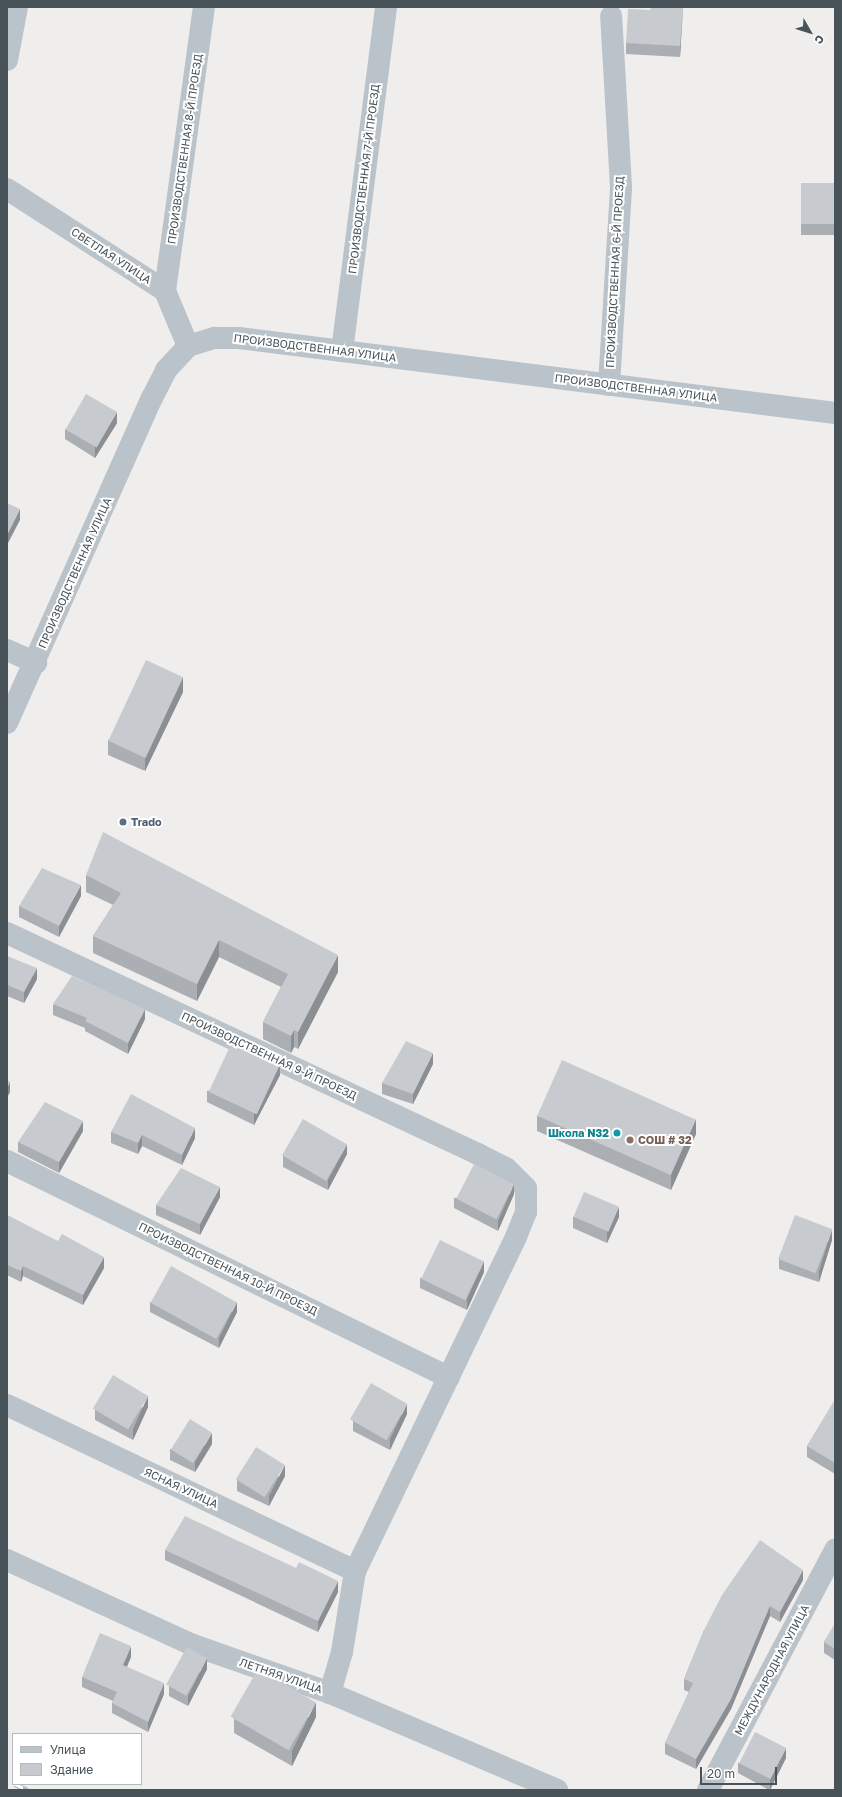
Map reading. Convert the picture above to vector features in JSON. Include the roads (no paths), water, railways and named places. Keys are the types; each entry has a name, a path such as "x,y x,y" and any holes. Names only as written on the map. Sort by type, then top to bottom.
{"street":[{"path":"7,60 17,7"},
{"name":"ПРОИЗВОДСТВЕННАЯ 8-Й ПРОЕЗД","path":"165,291 204,7"},
{"name":"ПРОИЗВОДСТВЕННАЯ 7-Й ПРОЕЗД","path":"342,351 386,7"},
{"name":"ПРОИЗВОДСТВЕННАЯ 6-Й ПРОЕЗД","path":"609,385 621,186 611,16"},
{"name":"СВЕТЛАЯ УЛИЦА","path":"7,189 165,291"},
{"path":"165,291 188,346"},
{"name":"ПРОИЗВОДСТВЕННАЯ УЛИЦА","path":"7,723 36,663 152,398 166,370 188,346 215,338 238,338 835,413"},
{"path":"7,650 36,663"},
{"name":"ПРОИЗВОДСТВЕННАЯ 9-Й ПРОЕЗД","path":"7,933 492,1161 506,1168 526,1188 526,1212 516,1237 449,1378"},
{"name":"ПРОИЗВОДСТВЕННАЯ 10-Й ПРОЕЗД","path":"7,1161 449,1378"},
{"path":"330,1693 342,1652 355,1570 449,1378"},
{"name":"ЯСНАЯ УЛИЦА","path":"7,1405 355,1570"},
{"name":"МЕЖДУНАРОДНАЯ УЛИЦА","path":"708,1790 835,1550"},
{"name":"ЛЕТНЯЯ УЛИЦА","path":"7,1560 193,1645 289,1681 330,1693 557,1790"}],"railway":[{"path":"17,1785 28,1790"}],"place":[{"name":"Trado","path":"123,822"},
{"name":"Школа N32","path":"617,1133"},
{"name":"СОШ # 32","path":"630,1140"}]}
